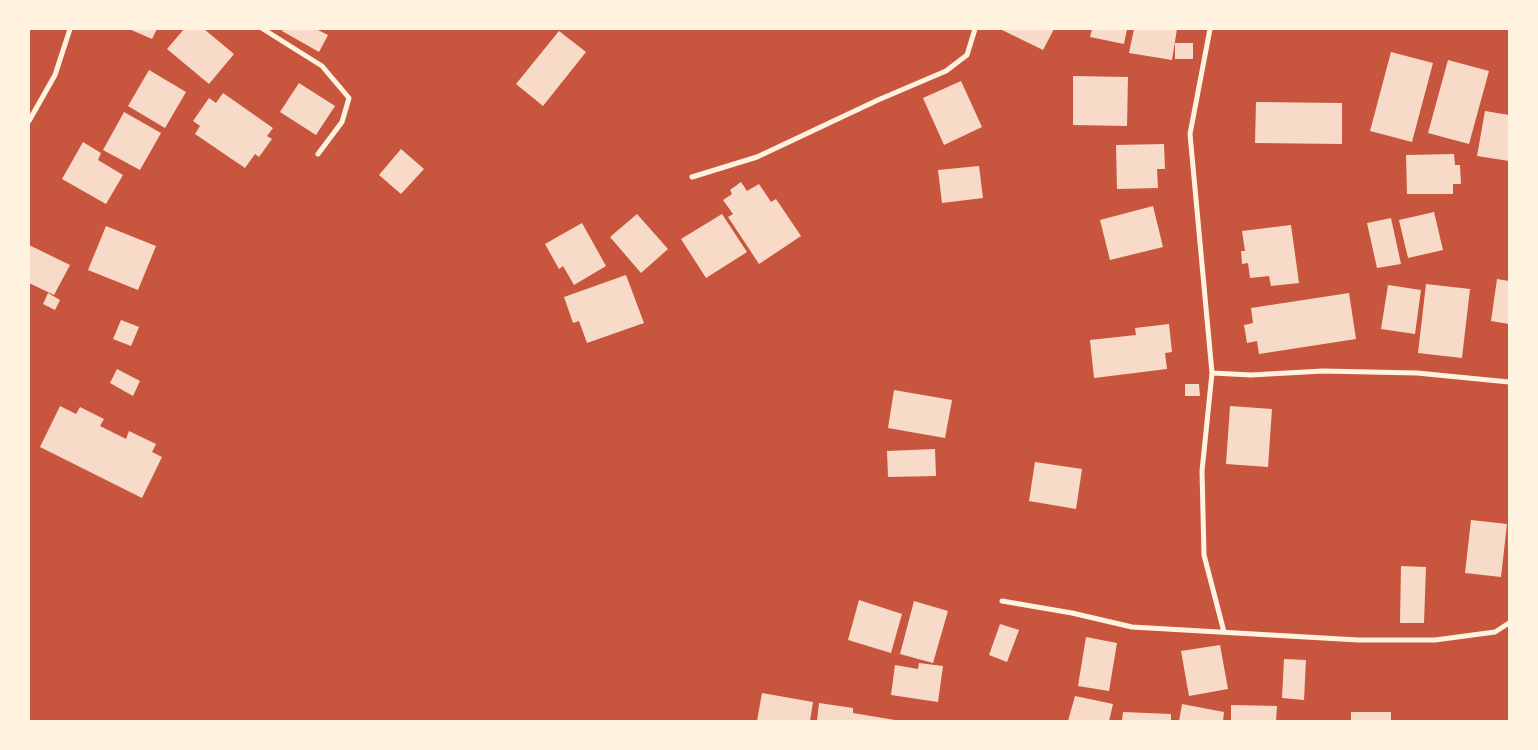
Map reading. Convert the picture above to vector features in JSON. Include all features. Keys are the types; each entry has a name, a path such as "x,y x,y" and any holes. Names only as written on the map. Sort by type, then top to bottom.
{"street":[{"path":"29,121 55,75 70,29"},
{"path":"263,29 322,66 349,98 342,122 318,154"},
{"path":"692,178 757,157 878,100 946,71 968,55 976,29"},
{"path":"1210,29 1190,134 1212,372 1202,471 1204,555 1224,632"},
{"path":"1212,372 1251,375 1323,371 1417,373 1509,382"},
{"path":"1002,601 1072,613 1132,627 1358,640 1435,640 1495,632 1509,623"}],"building":[{"path":"129,29 157,29 152,39"},
{"path":"184,29 204,29 234,54 209,84 167,49"},
{"path":"283,29 316,29 328,35 319,52 282,31"},
{"path":"1000,29 1054,29 1043,50"},
{"path":"1092,29 1127,29 1124,44 1090,37"},
{"path":"1134,29 1177,29 1172,60 1129,53"},
{"path":"559,31 586,52 543,106 516,84"},
{"path":"1175,43 1193,43 1193,59 1175,59"},
{"path":"1391,52 1433,63 1412,142 1370,131"},
{"path":"1448,60 1489,71 1469,144 1428,133"},
{"path":"149,70 186,92 165,128 128,106"},
{"path":"1073,76 1128,77 1127,126 1073,125"},
{"path":"961,81 982,127 944,145 923,98"},
{"path":"299,83 335,106 316,135 280,112"},
{"path":"223,93 273,128 267,136 272,139 259,157 255,154 245,168 195,134 200,126 193,121 209,98 216,103"},
{"path":"1256,102 1342,103 1342,144 1255,143"},
{"path":"1485,111 1509,115 1509,161 1477,156"},
{"path":"124,112 161,133 140,170 103,150"},
{"path":"83,142 101,153 98,160 123,175 106,204 62,179"},
{"path":"1164,144 1165,169 1157,169 1158,188 1117,189 1116,145"},
{"path":"401,149 424,169 401,194 379,175"},
{"path":"1454,154 1455,165 1460,165 1461,184 1453,184 1453,194 1407,194 1406,155"},
{"path":"979,166 983,198 942,203 938,170"},
{"path":"741,182 747,191 759,184 771,202 776,199 801,236 759,264 728,217 733,214 723,200 732,194 730,190"},
{"path":"1153,206 1163,247 1110,260 1100,220"},
{"path":"1434,212 1443,250 1408,258 1399,220"},
{"path":"637,214 668,249 641,273 610,237"},
{"path":"722,214 747,252 706,278 681,239"},
{"path":"1391,218 1401,264 1377,268 1367,223"},
{"path":"582,223 606,266 574,285 563,266 559,269 545,244"},
{"path":"1291,225 1299,283 1271,286 1269,276 1250,278 1248,263 1242,264 1241,251 1245,251 1242,231"},
{"path":"106,226 156,246 138,290 88,270"},
{"path":"29,245 70,265 54,295 29,283"},
{"path":"626,275 644,323 587,343 579,321 573,323 564,297"},
{"path":"1497,279 1509,281 1509,324 1491,321"},
{"path":"1426,284 1470,289 1462,358 1418,353"},
{"path":"1388,285 1421,290 1415,334 1381,329"},
{"path":"48,293 60,300 55,310 43,304"},
{"path":"1349,293 1356,339 1259,354 1257,341 1247,343 1244,325 1253,323 1251,308"},
{"path":"121,320 139,327 131,346 113,339"},
{"path":"1169,324 1172,352 1165,353 1167,369 1094,378 1090,340 1136,335 1135,328"},
{"path":"117,369 140,381 133,396 110,383"},
{"path":"1185,384 1199,384 1200,396 1185,396"},
{"path":"894,390 952,400 945,438 888,428"},
{"path":"60,406 76,414 80,407 104,419 100,426 126,439 129,431 156,444 152,452 162,457 142,498 40,447"},
{"path":"1230,406 1272,409 1268,467 1226,464"},
{"path":"935,449 936,476 888,477 887,451"},
{"path":"1035,462 1082,469 1076,509 1029,501"},
{"path":"1471,520 1507,524 1501,577 1465,573"},
{"path":"1401,566 1426,567 1424,623 1400,623"},
{"path":"859,600 902,614 891,653 848,640"},
{"path":"914,601 948,611 933,663 900,654"},
{"path":"1000,624 1019,630 1007,662 989,655"},
{"path":"1086,637 1117,643 1109,691 1078,686"},
{"path":"1220,645 1228,689 1189,696 1181,651"},
{"path":"1284,659 1306,660 1304,700 1282,698"},
{"path":"919,663 943,666 938,702 891,695 895,665 918,669"},
{"path":"762,693 813,702 810,721 757,721"},
{"path":"1075,696 1113,704 1109,721 1068,721"},
{"path":"819,703 853,708 853,713 901,721 817,721"},
{"path":"1182,704 1224,712 1223,721 1179,721"},
{"path":"1231,705 1277,706 1276,721 1231,721"},
{"path":"1123,712 1171,714 1171,721 1122,721"},
{"path":"1351,712 1391,712 1391,721 1351,721"}]}
